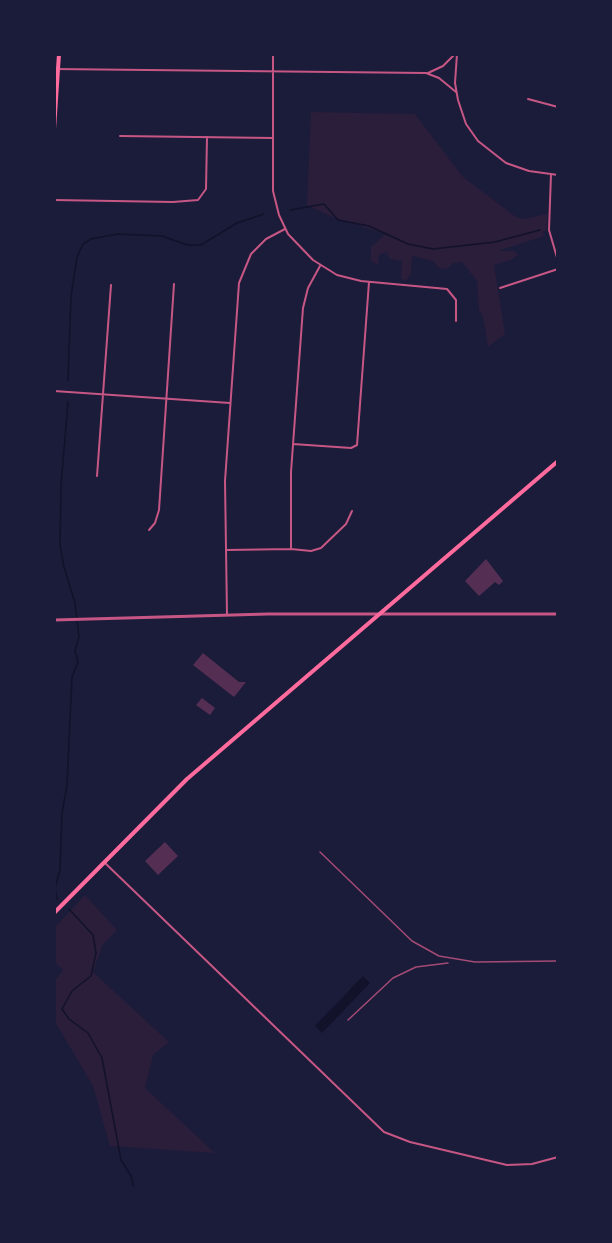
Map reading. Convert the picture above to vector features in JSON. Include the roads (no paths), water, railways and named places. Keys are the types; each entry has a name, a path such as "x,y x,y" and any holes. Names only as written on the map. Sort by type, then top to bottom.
{"main road":[{"path":"54,129 56,69 59,54"},
{"path":"54,913 187,779 558,461"}],"street":[{"path":"273,54 273,191 285,229 302,251 320,266 347,278 447,289 456,300 456,321"},
{"path":"426,73 443,66 456,54"},
{"path":"456,54 456,92 466,124 486,149 519,168 558,175"},
{"path":"56,69 426,73 439,78 456,92"},
{"path":"528,99 558,107"},
{"path":"120,136 273,138"},
{"path":"54,200 173,202 198,200 206,189 207,137"},
{"path":"551,174 549,230 558,261"},
{"path":"558,192 558,230"},
{"path":"226,615 225,481 240,276 245,263 258,246 285,229"},
{"path":"291,549 293,444 304,301 320,266"},
{"path":"500,288 558,269"},
{"path":"293,444 351,448 357,445 369,282"},
{"path":"149,530 155,523 159,510 174,284"},
{"path":"97,476 111,285"},
{"path":"54,391 230,403"},
{"path":"226,550 311,551 321,548 346,524 352,511"},
{"path":"54,620 226,615 558,614"},
{"path":"104,862 384,1132 410,1142 507,1165 532,1164 558,1157"}],"waterway":[{"path":"290,210 324,204 338,220 369,226 408,244 433,249 495,242 540,230"},
{"path":"68,381 71,296 77,257 83,244 91,239 117,234 162,236 187,245 201,245 237,223 264,214"},
{"path":"57,899 55,888 60,870 62,813 67,785 72,677 78,662 75,651 79,637 75,603 60,545 61,486 68,402"},
{"path":"69,909 93,935 96,953 91,976 72,991 62,1009 69,1019 88,1033 102,1058 121,1160 131,1176 134,1189"}],"railway":[{"path":"320,852 412,941 439,956 475,962 558,961"},
{"path":"348,1020 393,978 416,967 448,963"}]}
